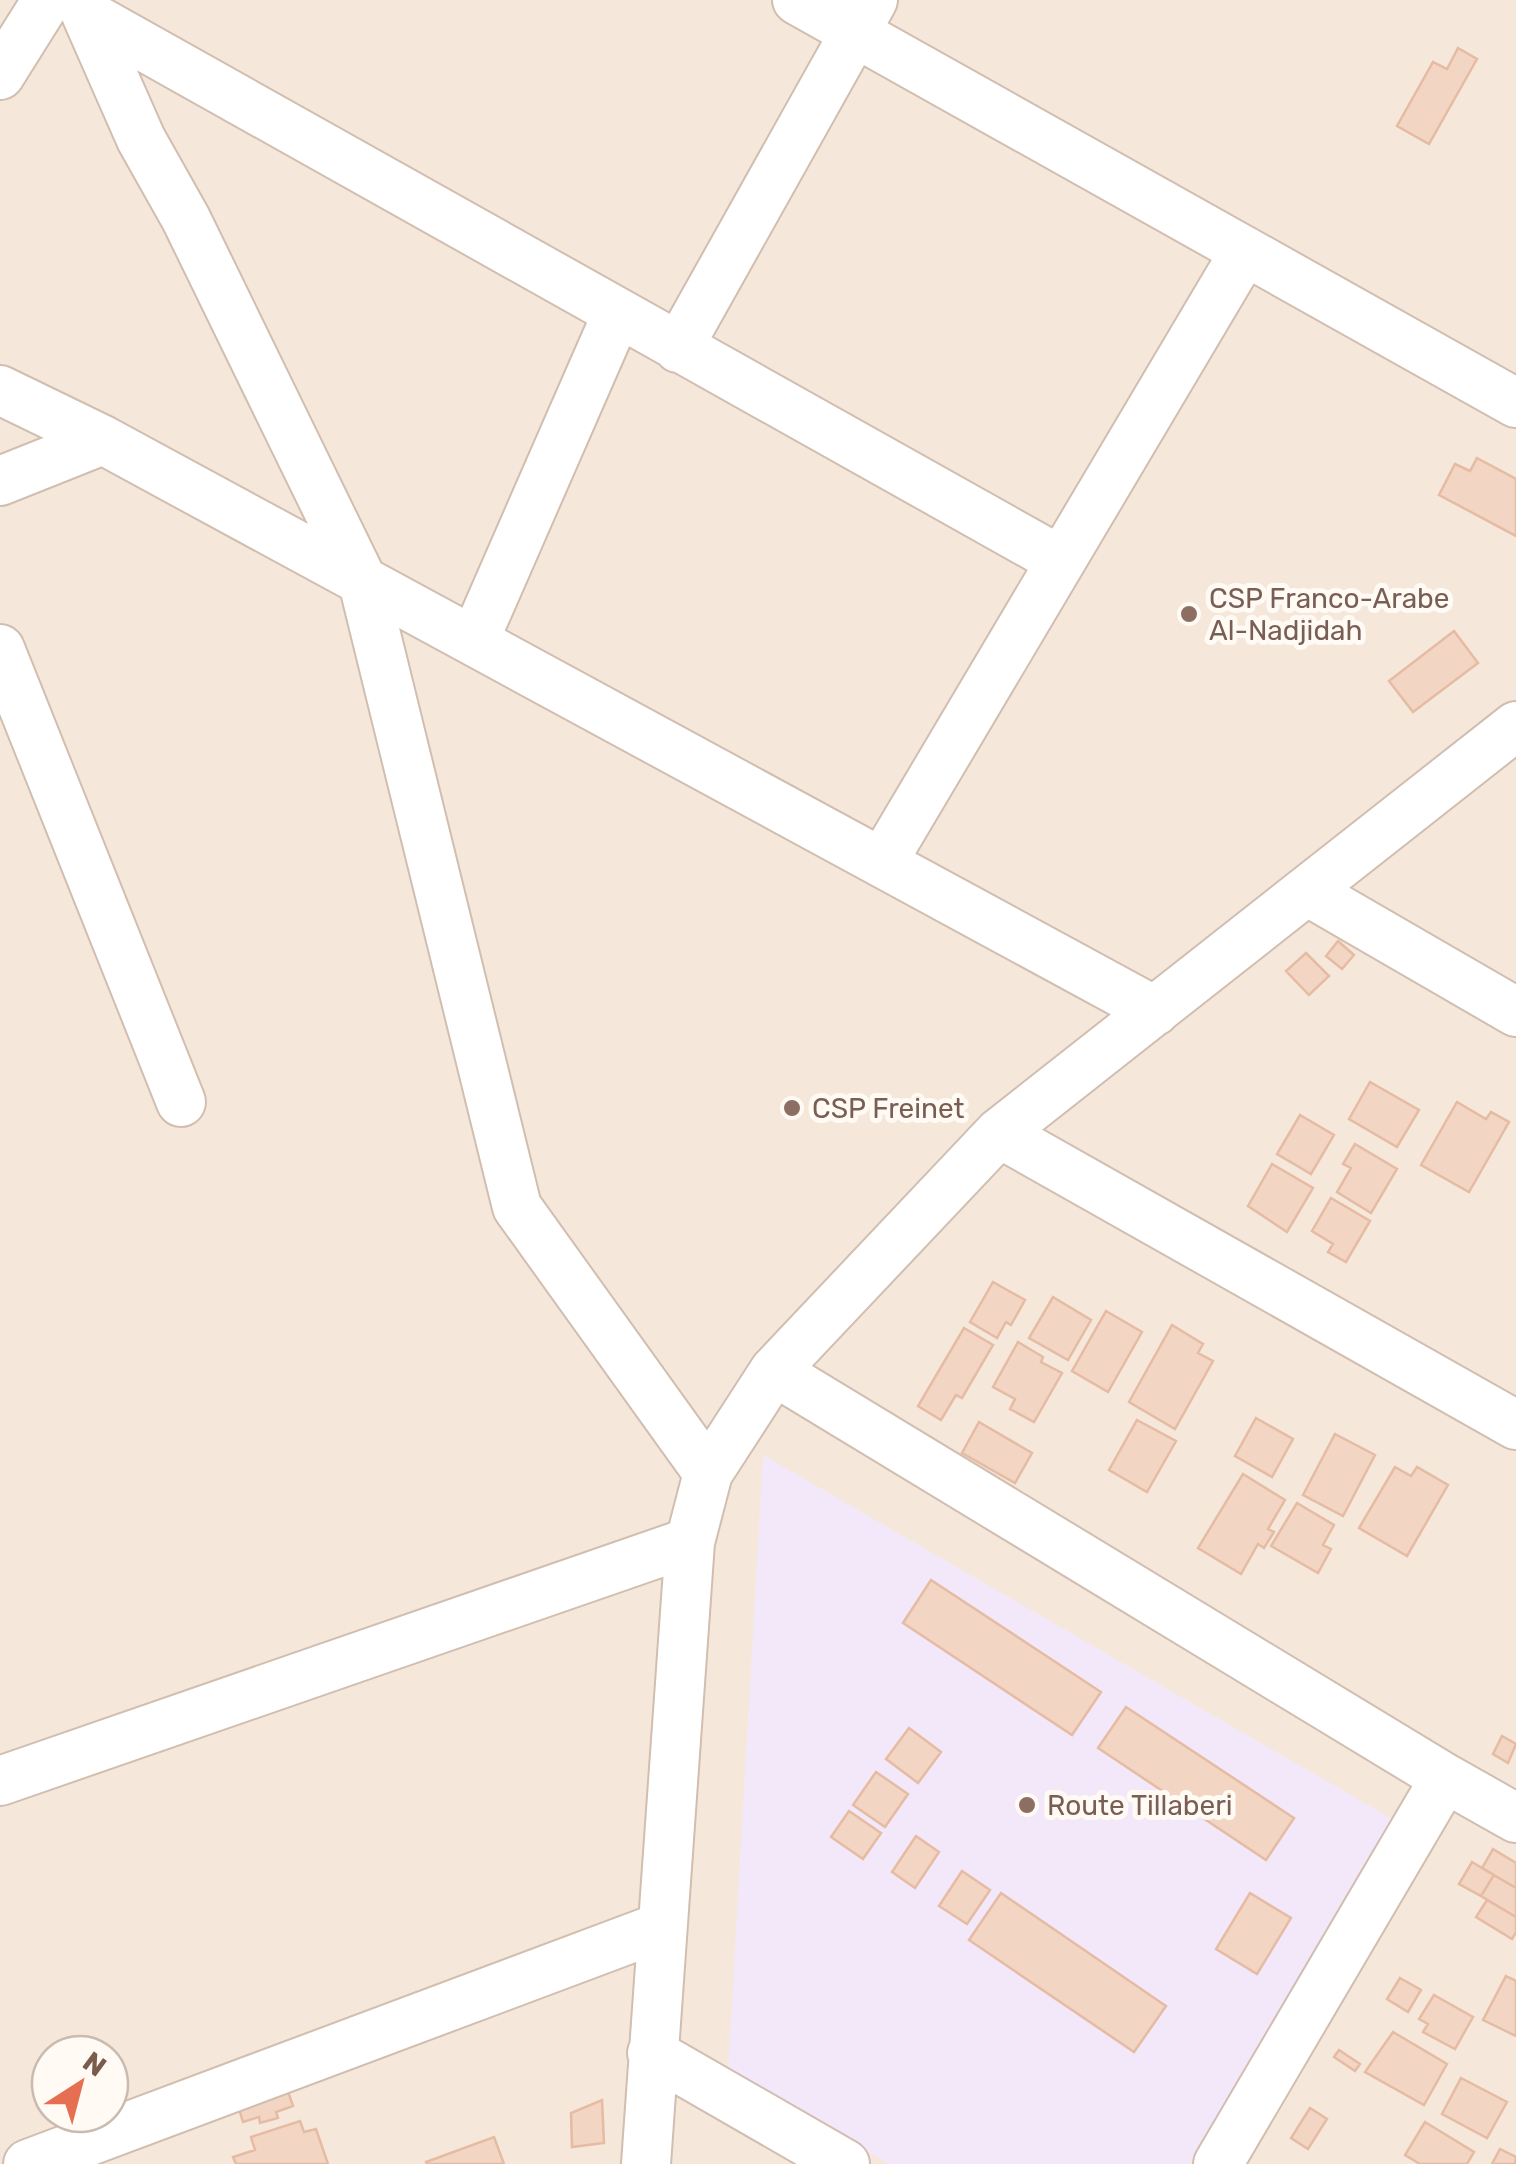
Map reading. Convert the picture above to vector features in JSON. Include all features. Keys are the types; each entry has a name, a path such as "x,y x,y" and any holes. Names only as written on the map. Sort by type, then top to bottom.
{"street":[{"path":"797,0 864,16 1245,251 1516,402"},
{"path":"0,75 72,5"},
{"path":"72,5 1061,561"},
{"path":"72,5 186,218 364,582 517,1207 708,1473"},
{"path":"678,348 864,16"},
{"path":"883,861 1245,251"},
{"path":"474,641 617,314"},
{"path":"0,390 103,440 1155,1011"},
{"path":"0,481 103,440"},
{"path":"0,649 182,1102"},
{"path":"646,2164 690,1542 708,1473 774,1371 999,1134 1516,726"},
{"path":"1308,891 1516,1012"},
{"path":"999,1134 1516,1425"},
{"path":"774,1371 1516,1818"},
{"path":"0,1781 690,1542"},
{"path":"1218,2164 1445,1778"},
{"path":"28,2164 661,1928"},
{"path":"652,2054 846,2164"}],"shaded area":[{"path":"0,0 1516,0 1516,2164 0,2164"},
{"path":"763,1455 1394,1820 1190,2164 889,2164 728,2072"}],"building":[{"path":"1458,48 1477,59 1429,144 1397,126 1433,62 1447,69"},
{"path":"1477,458 1516,479 1516,536 1439,495 1455,464 1470,471"},
{"path":"1454,631 1478,663 1413,712 1389,681"},
{"path":"1338,941 1354,955 1342,969 1326,956"},
{"path":"1306,953 1329,976 1309,995 1286,971"},
{"path":"1370,1082 1419,1110 1397,1147 1349,1119"},
{"path":"1457,1102 1486,1119 1491,1112 1509,1122 1469,1192 1421,1165"},
{"path":"1300,1115 1334,1135 1311,1174 1277,1154"},
{"path":"1355,1144 1397,1169 1371,1213 1337,1192 1351,1168 1343,1164"},
{"path":"1272,1164 1313,1188 1287,1232 1248,1206"},
{"path":"1331,1198 1370,1221 1346,1262 1328,1252 1333,1244 1312,1231"},
{"path":"993,1282 1025,1300 1011,1325 1006,1322 997,1338 970,1322"},
{"path":"1053,1297 1091,1320 1068,1360 1029,1338"},
{"path":"1106,1311 1142,1332 1108,1392 1072,1371"},
{"path":"1172,1325 1203,1344 1198,1353 1213,1361 1175,1429 1129,1402"},
{"path":"964,1328 993,1345 962,1398 956,1395 941,1420 918,1406"},
{"path":"1018,1342 1043,1357 1041,1362 1062,1373 1034,1422 1010,1409 1015,1399 993,1387"},
{"path":"1256,1418 1293,1439 1272,1477 1235,1456"},
{"path":"1137,1420 1176,1441 1147,1492 1109,1470"},
{"path":"979,1422 1032,1453 1015,1483 962,1453"},
{"path":"1335,1434 1375,1455 1343,1516 1303,1495"},
{"path":"1395,1467 1411,1476 1417,1467 1448,1485 1407,1556 1359,1528"},
{"path":"1243,1474 1285,1500 1268,1529 1274,1532 1264,1548 1258,1544 1241,1574 1198,1548"},
{"path":"1297,1503 1334,1525 1323,1545 1331,1549 1318,1573 1271,1546"},
{"path":"931,1580 1101,1692 1072,1735 903,1623"},
{"path":"1126,1707 1294,1818 1266,1860 1098,1748"},
{"path":"909,1728 941,1752 918,1783 886,1759"},
{"path":"1502,1736 1516,1744 1508,1763 1493,1754"},
{"path":"876,1772 908,1794 885,1827 853,1805"},
{"path":"849,1811 881,1833 863,1859 831,1837"},
{"path":"916,1836 939,1852 915,1888 892,1872"},
{"path":"1493,1849 1516,1863 1516,1888 1482,1868"},
{"path":"1472,1862 1494,1875 1481,1896 1459,1884"},
{"path":"962,1871 990,1890 967,1924 939,1906"},
{"path":"1494,1875 1516,1888 1516,1917 1481,1896"},
{"path":"1001,1893 1166,2006 1134,2052 969,1940"},
{"path":"1250,1893 1291,1918 1257,1974 1216,1949"},
{"path":"1487,1900 1516,1917 1512,1939 1476,1917"},
{"path":"1506,1976 1516,1981 1516,2036 1483,2020"},
{"path":"1400,1978 1421,1990 1408,2012 1387,1999"},
{"path":"1434,1995 1473,2017 1455,2049 1423,2032 1428,2024 1419,2019"},
{"path":"1393,2032 1447,2064 1424,2105 1365,2072"},
{"path":"1339,2050 1360,2064 1355,2071 1334,2057"},
{"path":"1461,2078 1507,2102 1487,2138 1442,2114"},
{"path":"285,2083 293,2106 276,2112 278,2118 260,2123 259,2117 243,2122 236,2099"},
{"path":"602,2100 604,2143 572,2147 571,2113"},
{"path":"1310,2108 1327,2119 1308,2149 1291,2138"},
{"path":"300,2121 304,2132 316,2129 328,2164 236,2164 233,2157 255,2150 251,2137"},
{"path":"1425,2122 1474,2152 1467,2164 1420,2164 1405,2155"},
{"path":"494,2137 504,2164 426,2162"},
{"path":"1500,2149 1516,2157 1515,2164 1492,2164"}],"place":[{"name":"CSP Franco-Arabe Al-Nadjidah","path":"1189,614"},
{"name":"CSP Freinet","path":"792,1108"},
{"name":"Route Tillaberi","path":"1027,1805"}]}
